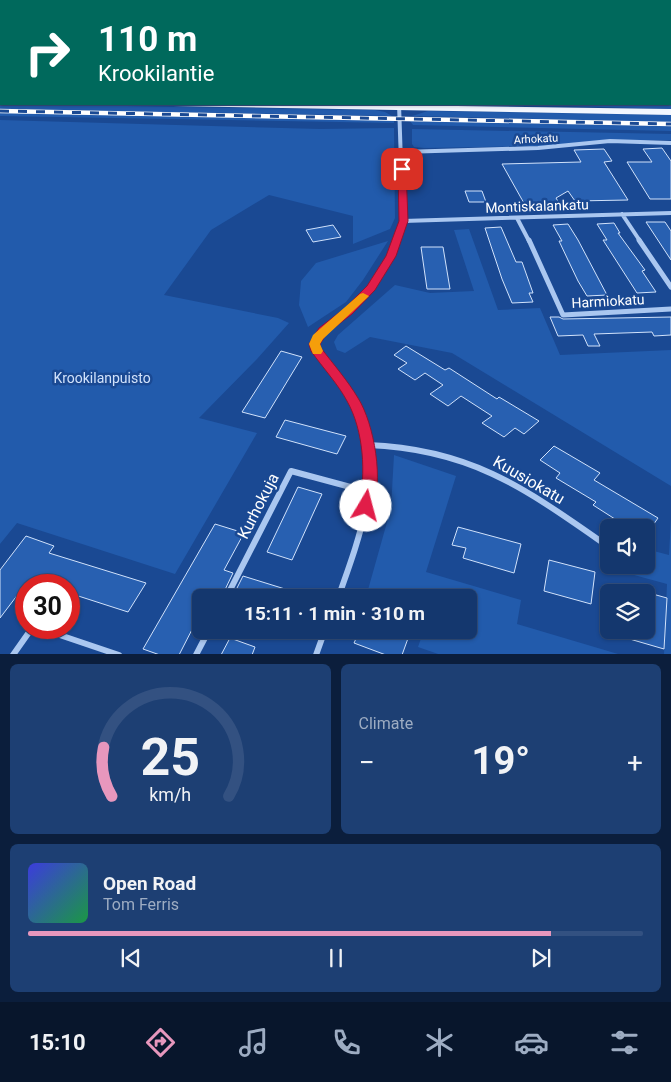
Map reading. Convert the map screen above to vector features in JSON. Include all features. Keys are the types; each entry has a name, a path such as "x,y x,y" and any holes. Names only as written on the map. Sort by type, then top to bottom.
{"main road":[{"path":"286,105 669,112"},
{"path":"488,105 669,112"}],"street":[{"path":"341,589 363,520 369,492 370,467 368,445 364,426 356,406 346,387 316,349 316,340 323,331 348,312 371,288 391,256 403,221 400,106"},
{"name":"Arhokatu","path":"402,152 538,148 610,141 671,143"},
{"name":"Montiskalankatu","path":"403,221 671,212"},
{"path":"622,214 671,287"},
{"name":"Harmiokatu","path":"516,218 521,224 563,314 671,309"},
{"name":"Kuusiokatu","path":"368,445 405,449 478,466 502,477 600,541"},
{"name":"Kurhokuja","path":"231,589 291,471 369,492"},
{"path":"13,654 24,639"},
{"path":"73,639 119,654"},
{"path":"196,654 204,639"},
{"path":"316,654 322,639"}],"green space":[{"path":"0,105 62,105 375,110 392,116 0,109"},
{"path":"534,105 671,105 671,109"},
{"path":"428,111 671,115 671,122 412,116"},
{"path":"0,112 394,120 394,123 0,116"},
{"name":"Krookilanpuisto","path":"0,120 320,129 394,128 395,218 390,229 353,244 353,216 269,195 211,230 164,295 278,318 289,323 257,359 199,418 257,433 175,574 17,523 0,544"},
{"path":"410,121 671,126 671,131 413,125"},
{"path":"412,129 671,134 671,140 605,140 543,146 424,148 414,147 412,144"},
{"path":"469,229 498,310 540,308 560,355 671,350 671,486 452,353 370,337 345,353 337,350 334,342 338,335 395,285 430,293 474,291 454,230"},
{"path":"388,241 363,280 346,302 308,327 299,305 301,281 316,263"},
{"path":"394,455 456,476 426,572 521,600 517,624 618,654 438,654 418,647 421,639 477,639 477,589 368,589 391,508"},
{"path":"671,519 671,654 664,654 667,584 634,574 655,574 655,551 669,555"}],"building":[{"path":"662,148 671,161 671,199 650,199 627,162 652,162 643,149"},
{"path":"604,149 612,161 604,162 628,200 575,201 568,191 556,198 559,203 525,205 502,164 581,162 574,150"},
{"path":"465,191 482,191 486,202 469,202"},
{"path":"646,222 665,222 671,231 671,260"},
{"path":"614,223 620,233 618,233 645,270 642,271 656,292 637,293 603,240 607,240 597,224"},
{"path":"568,224 607,295 587,296 578,281 559,241 562,241 553,225"},
{"path":"333,225 341,237 313,242 306,230"},
{"path":"501,227 516,262 522,262 533,293 529,293 533,302 512,303 485,228"},
{"path":"421,247 443,247 450,289 427,289"},
{"path":"550,317 563,319 671,317 671,335 654,336 652,332 594,334 600,346 588,346 583,335 558,336"},
{"path":"406,346 445,370 449,368 497,399 499,397 539,421 524,434 515,428 504,437 482,423 492,416 461,396 448,406 430,394 443,385 425,373 415,380 398,369 407,363 394,355"},
{"path":"281,351 302,357 265,418 242,412"},
{"path":"285,420 346,436 337,454 276,437"},
{"path":"554,446 600,473 594,480 658,518 655,522 655,519 615,519 593,505 596,502 556,478 560,473 540,460"},
{"path":"298,487 322,494 292,560 267,552"},
{"path":"215,524 244,533 224,570 233,573 225,589 192,589 192,630 180,654 157,654 143,649"},
{"path":"458,527 521,544 514,573 463,558 466,548 452,545"},
{"path":"26,536 54,546 49,553 146,583 128,612 80,597 80,574 15,574 15,598 0,618 0,570"},
{"path":"549,560 595,572 591,604 544,591"},
{"path":"243,576 285,589 236,589"},
{"path":"655,595 667,598 664,649 630,639 655,639"},
{"path":"229,639 233,639 255,647 252,654 222,654"},
{"path":"356,639 408,639 402,654 383,654 354,643"}],"railway":[{"path":"0,111 671,124"}],"slow traffic":[{"path":"317,351 315,344 323,331 348,312 363,296"}],"route":[{"path":"366,506 369,492 370,467 364,426 354,400 320,355 315,344 323,331 348,312 371,288 391,256 403,221 402,169"}]}
